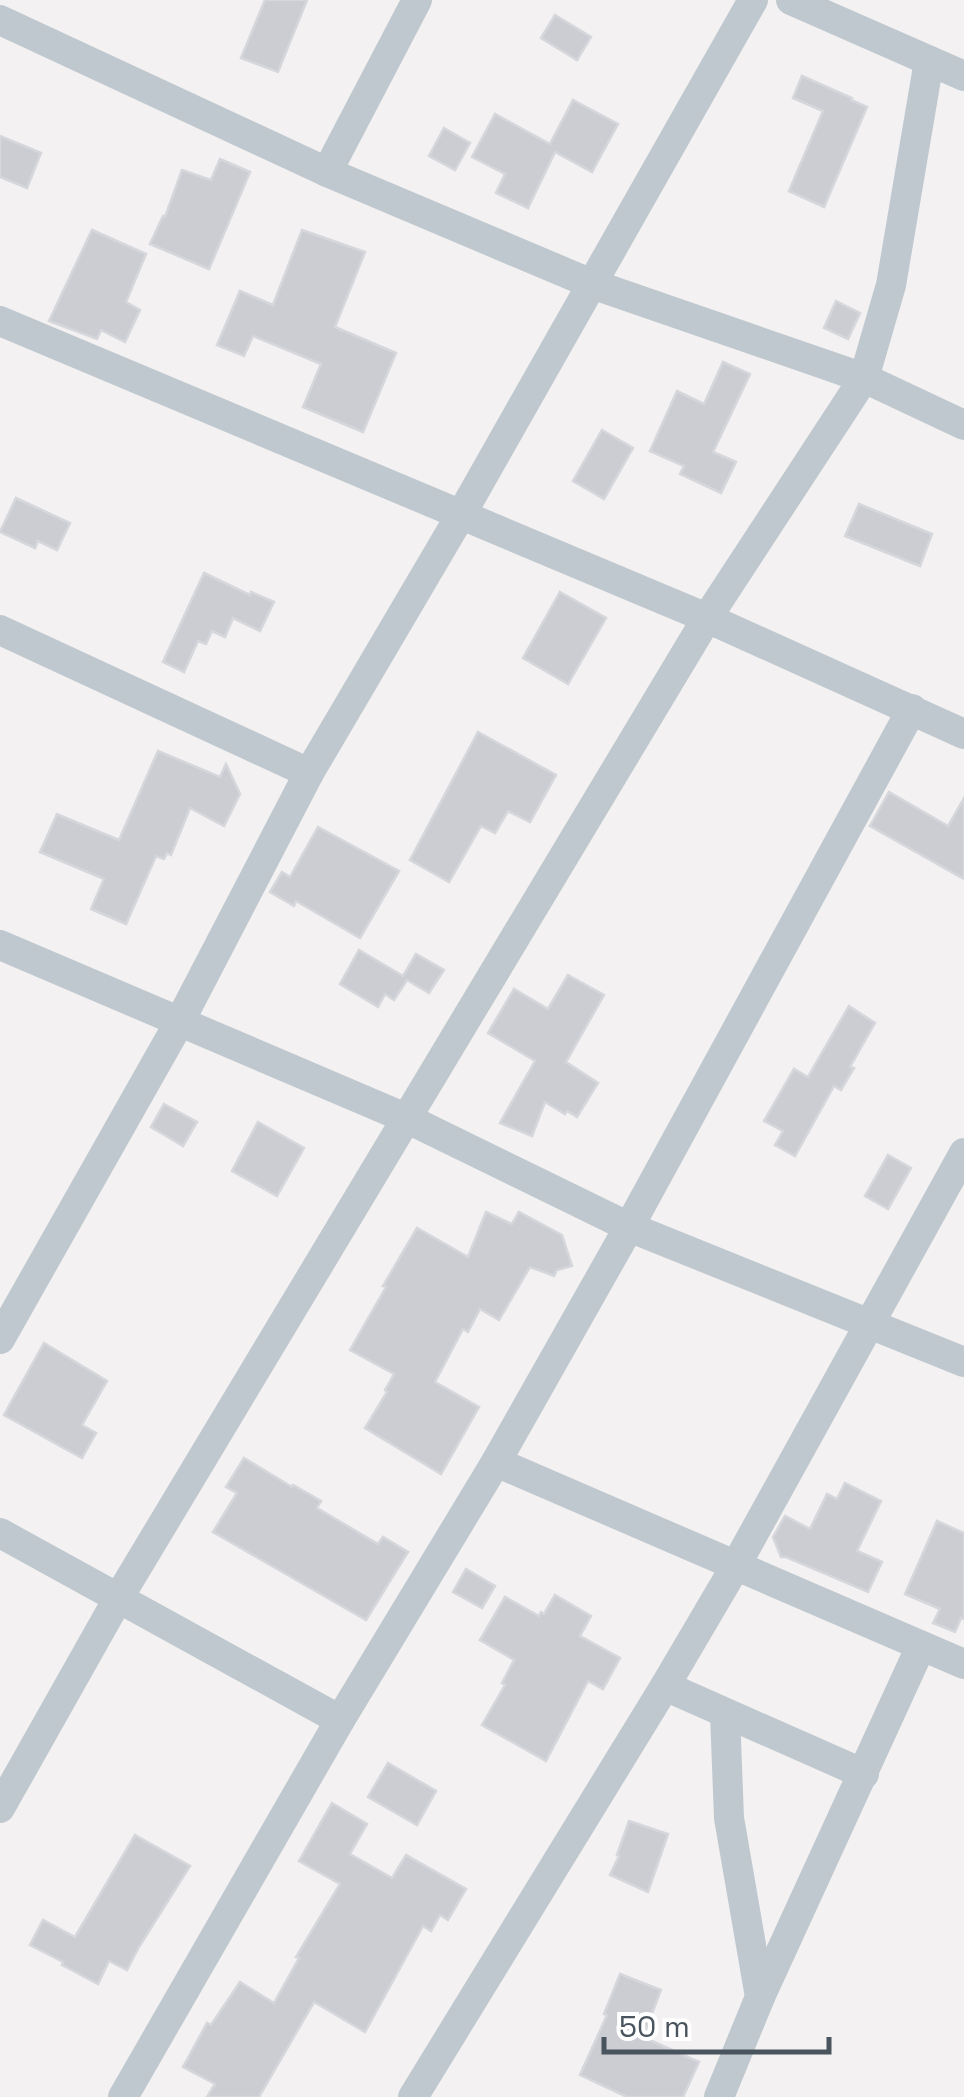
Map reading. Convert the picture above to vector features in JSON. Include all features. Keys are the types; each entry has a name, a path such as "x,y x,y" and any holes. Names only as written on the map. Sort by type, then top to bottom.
{"street":[{"path":"327,172 417,0"},
{"path":"0,1339 180,1020 309,773 462,513 753,0"},
{"path":"792,0 964,76"},
{"path":"0,20 327,172 592,284 864,378 964,424"},
{"path":"0,1808 119,1597 707,618 864,378 891,285 929,61"},
{"path":"0,321 462,513 964,734"},
{"path":"0,630 309,773"},
{"path":"124,2097 340,1720 496,1462 912,708"},
{"path":"0,945 408,1119 629,1227 964,1362"},
{"path":"413,2097 735,1567 964,1152"},
{"path":"496,1462 964,1664"},
{"path":"0,1533 340,1720"},
{"path":"719,2097 760,1997 921,1646"},
{"path":"665,1686 864,1774"},
{"path":"725,1714 729,1818 760,1997"}],"building":[{"path":"265,0 307,0 278,72 241,58"},
{"path":"555,15 591,37 577,60 541,38"},
{"path":"802,76 867,107 824,207 789,191 823,111 793,98"},
{"path":"573,100 618,124 592,172 555,152 528,208 496,193 505,174 472,157 495,114 550,144"},
{"path":"444,128 470,143 455,170 429,156"},
{"path":"0,136 41,153 27,188 0,177"},
{"path":"220,159 250,172 209,269 150,244 165,217 182,170 211,180"},
{"path":"92,230 146,254 126,302 140,310 125,342 101,330 97,339 49,321"},
{"path":"302,230 365,252 335,327 396,353 363,432 303,407 321,364 253,336 244,356 217,345 240,291 273,305"},
{"path":"836,301 860,313 848,339 824,328"},
{"path":"723,362 750,374 713,452 736,462 721,493 680,474 684,466 650,451 677,391 704,404"},
{"path":"602,430 633,448 604,499 573,481"},
{"path":"16,498 70,523 57,550 38,541 35,548 0,532"},
{"path":"859,504 932,534 920,566 845,536"},
{"path":"204,573 274,602 260,631 233,618 225,637 212,631 206,644 198,641 184,672 163,662"},
{"path":"560,592 606,618 568,684 523,658"},
{"path":"478,732 556,775 530,822 508,811 495,833 481,826 449,882 410,860"},
{"path":"158,751 220,777 226,764 240,794 224,826 190,808 171,855 167,853 164,859 156,856 126,924 91,909 104,879 40,852 57,814 119,840"},
{"path":"889,792 948,826 964,798 964,879 870,826"},
{"path":"318,827 399,871 360,938 296,901 294,906 270,892 282,872 290,877"},
{"path":"359,950 403,976 416,954 444,970 429,993 407,980 394,1000 385,994 378,1007 340,984"},
{"path":"568,975 604,995 566,1062 598,1083 577,1117 545,1102 532,1136 500,1123 535,1061 488,1033 514,989 548,1009"},
{"path":"849,1006 875,1023 841,1090 834,1086 795,1156 775,1145 783,1131 764,1121 794,1069 808,1077"},
{"path":"164,1104 197,1122 183,1146 151,1127"},
{"path":"258,1122 304,1148 277,1196 232,1171"},
{"path":"888,1155 911,1168 888,1209 865,1196"},
{"path":"486,1212 512,1224 519,1212 562,1235 572,1266 557,1270 554,1276 530,1267 499,1320 480,1309 468,1332 463,1329 435,1382 479,1407 441,1474 365,1428 394,1374 350,1350 417,1228 468,1257"},
{"path":"44,1343 107,1381 82,1425 96,1433 82,1458 4,1415"},
{"path":"244,1458 321,1501 317,1508 378,1544 383,1537 408,1552 366,1620 213,1532 237,1493 226,1487"},
{"path":"845,1483 881,1501 857,1551 882,1562 868,1592 781,1557 773,1537 785,1516 810,1529 827,1494 837,1499"},
{"path":"937,1521 964,1533 964,1619 961,1618 955,1632 933,1623 940,1609 905,1594"},
{"path":"466,1569 495,1586 482,1608 453,1592"},
{"path":"555,1595 591,1616 580,1636 620,1658 603,1689 588,1681 546,1761 482,1725 514,1660 480,1640 505,1597 539,1616"},
{"path":"388,1763 436,1791 417,1825 368,1797"},
{"path":"332,1803 367,1824 350,1854 392,1878 406,1855 466,1889 448,1920 440,1915 431,1931 423,1926 365,2032 314,2002 259,2097 207,2097 215,2084 183,2067 207,2023 211,2025 240,1982 274,2003 299,1958 296,1957 340,1884 299,1861"},
{"path":"629,1821 668,1834 648,1892 610,1875"},
{"path":"135,1835 190,1866 127,1970 109,1961 98,1984 30,1945 43,1920 75,1937"},
{"path":"620,1974 661,1990 643,2037 699,2062 683,2097 627,2097 580,2075 607,2015 604,2014"}]}
